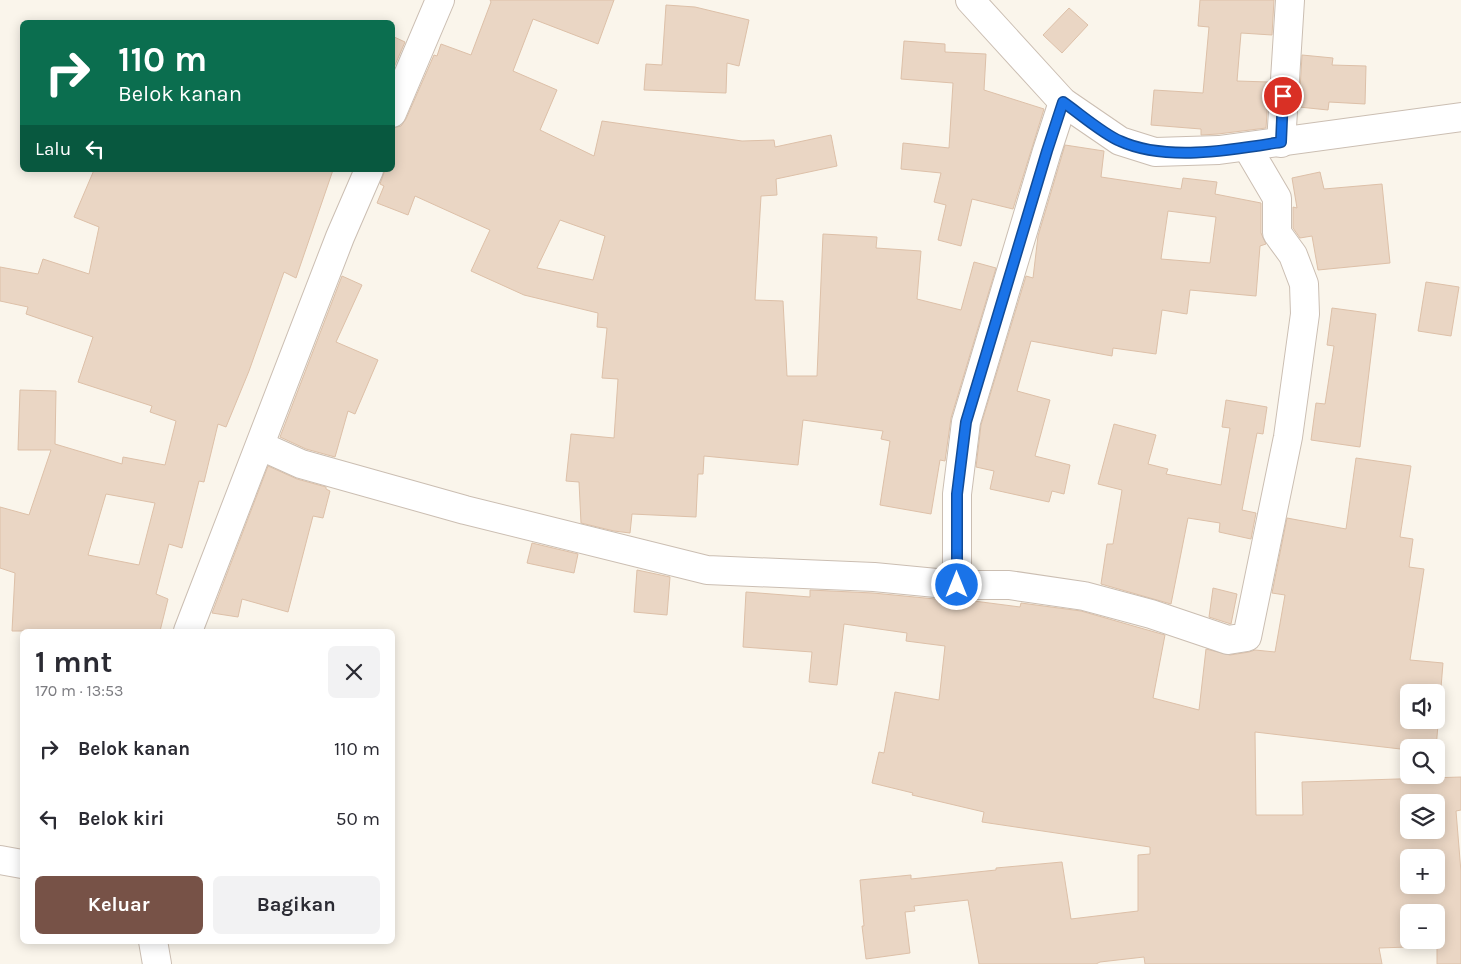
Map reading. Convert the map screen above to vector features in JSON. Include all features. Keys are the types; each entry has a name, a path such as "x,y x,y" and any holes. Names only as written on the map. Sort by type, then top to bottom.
{"street":[{"path":"395,106 440,0"},
{"path":"970,0 1063,102 1120,141 1156,152 1194,152 1246,147 1461,117"},
{"path":"1281,142 1290,0"},
{"path":"957,585 957,494 966,422 1063,102"},
{"path":"261,446 302,464 465,510 707,570 874,577 957,585 1009,585 1084,596 1151,614 1228,640 1247,637 1288,437 1305,314 1304,284 1293,255 1277,233 1277,198 1246,147"},
{"path":"189,629 261,446 340,237 368,172"},
{"path":"0,860 20,864"},
{"path":"154,944 157,964"}],"building":[{"path":"490,0 614,0 598,44 533,19 513,71 557,90 540,130 594,156 602,121 742,141 774,140 775,147 831,135 837,166 776,179 777,195 761,196 755,300 783,301 787,376 817,376 823,234 877,237 876,248 921,251 917,299 961,310 974,262 996,268 951,418 945,461 940,460 931,514 880,505 890,441 881,439 883,431 803,420 798,465 704,456 703,474 698,474 696,517 632,514 630,533 581,523 579,482 566,481 571,434 614,438 618,379 602,378 607,328 597,327 598,313 524,295 471,271 490,230 415,196 408,215 377,203 384,186 380,184 384,172 395,172 395,127 401,126 406,119 434,55 437,56 441,44 471,55 491,2","holes":["560,220 605,236 593,280 537,268"]},
{"path":"1200,0 1274,0 1272,35 1241,33 1237,81 1269,82 1266,128 1201,135 1201,129 1151,125 1154,90 1203,93 1209,27 1198,26"},
{"path":"666,5 695,7 749,20 739,66 727,63 726,93 644,90 646,64 662,65"},
{"path":"1069,8 1088,25 1062,53 1043,35"},
{"path":"395,37 405,42 395,65"},
{"path":"904,41 945,44 945,52 986,54 984,90 1044,109 1013,209 972,199 961,246 938,240 946,205 934,202 941,173 901,169 903,143 949,148 953,83 901,79"},
{"path":"1302,55 1333,58 1332,65 1366,66 1365,104 1329,102 1328,110 1299,107"},
{"path":"1065,145 1104,151 1101,177 1181,189 1183,178 1217,182 1215,194 1261,203 1261,233 1266,244 1260,246 1256,296 1190,290 1187,314 1162,310 1156,354 1113,348 1112,356 1031,341 1017,391 1050,400 1035,456 1070,465 1064,494 1052,491 1049,502 990,489 994,471 976,467 981,425 1026,276 1033,278 1038,236","holes":["1168,211 1216,217 1210,263 1161,259"]},
{"path":"93,172 332,172 296,278 284,272 249,371 226,427 218,424 204,482 199,481 182,548 169,544 156,594 168,599 160,629 20,629 20,631 12,631 15,573 0,568 0,507 29,515 51,450 18,450 20,390 56,391 55,444 122,464 123,457 165,465 176,421 150,412 152,406 78,382 93,337 26,314 28,307 0,301 0,267 38,274 43,259 89,274 99,227 74,217","holes":["106,494 155,503 139,565 88,555"]},
{"path":"1320,172 1324,189 1382,184 1390,263 1318,270 1312,236 1300,238 1293,228 1293,207 1297,208 1292,178"},
{"path":"342,276 362,285 336,342 378,360 355,414 348,411 335,457 306,449 280,437"},
{"path":"1426,282 1459,287 1451,336 1418,331"},
{"path":"1332,308 1376,314 1360,447 1311,440 1316,403 1325,404 1334,346 1327,345"},
{"path":"1226,400 1267,407 1263,434 1257,433 1242,510 1256,513 1251,539 1219,532 1220,523 1188,518 1171,604 1101,584 1107,544 1113,544 1122,490 1098,484 1114,424 1156,435 1148,464 1168,469 1166,474 1221,485 1230,428 1222,427"},
{"path":"1356,458 1411,466 1400,537 1413,539 1409,567 1424,569 1410,660 1443,663 1441,684 1400,684 1400,729 1438,729 1437,739 1400,739 1400,749 1255,732 1256,815 1303,815 1302,782 1400,779 1400,784 1445,784 1445,778 1461,777 1461,810 1456,811 1461,872 1461,964 1437,964 1437,949 1445,949 1445,904 1400,904 1400,947 1379,948 1382,964 1145,964 1144,957 1096,964 979,964 968,900 914,906 915,911 905,912 910,953 866,959 860,880 911,875 911,879 1062,862 1071,919 1138,911 1138,855 1150,854 1150,847 982,822 984,812 912,795 913,793 872,783 879,752 884,753 895,692 939,700 945,646 906,641 907,633 844,624 837,685 809,682 812,652 743,647 746,592 810,597 810,590 873,593 974,601 1020,607 1021,603 1081,611 1165,635 1153,698 1199,710 1206,649 1230,655 1255,650 1275,652 1285,595 1272,593 1287,518 1346,529"},
{"path":"268,466 297,479 326,487 330,491 323,518 313,516 288,612 242,599 238,617 212,613"},
{"path":"532,543 578,554 574,573 527,563"},
{"path":"637,570 670,577 667,615 634,612"},
{"path":"1213,588 1237,594 1231,624 1209,617"}],"route":[{"path":"957,585 957,494 966,422 1063,102 1120,141 1156,152 1185,152 1219,150 1281,142 1283,96"}]}
